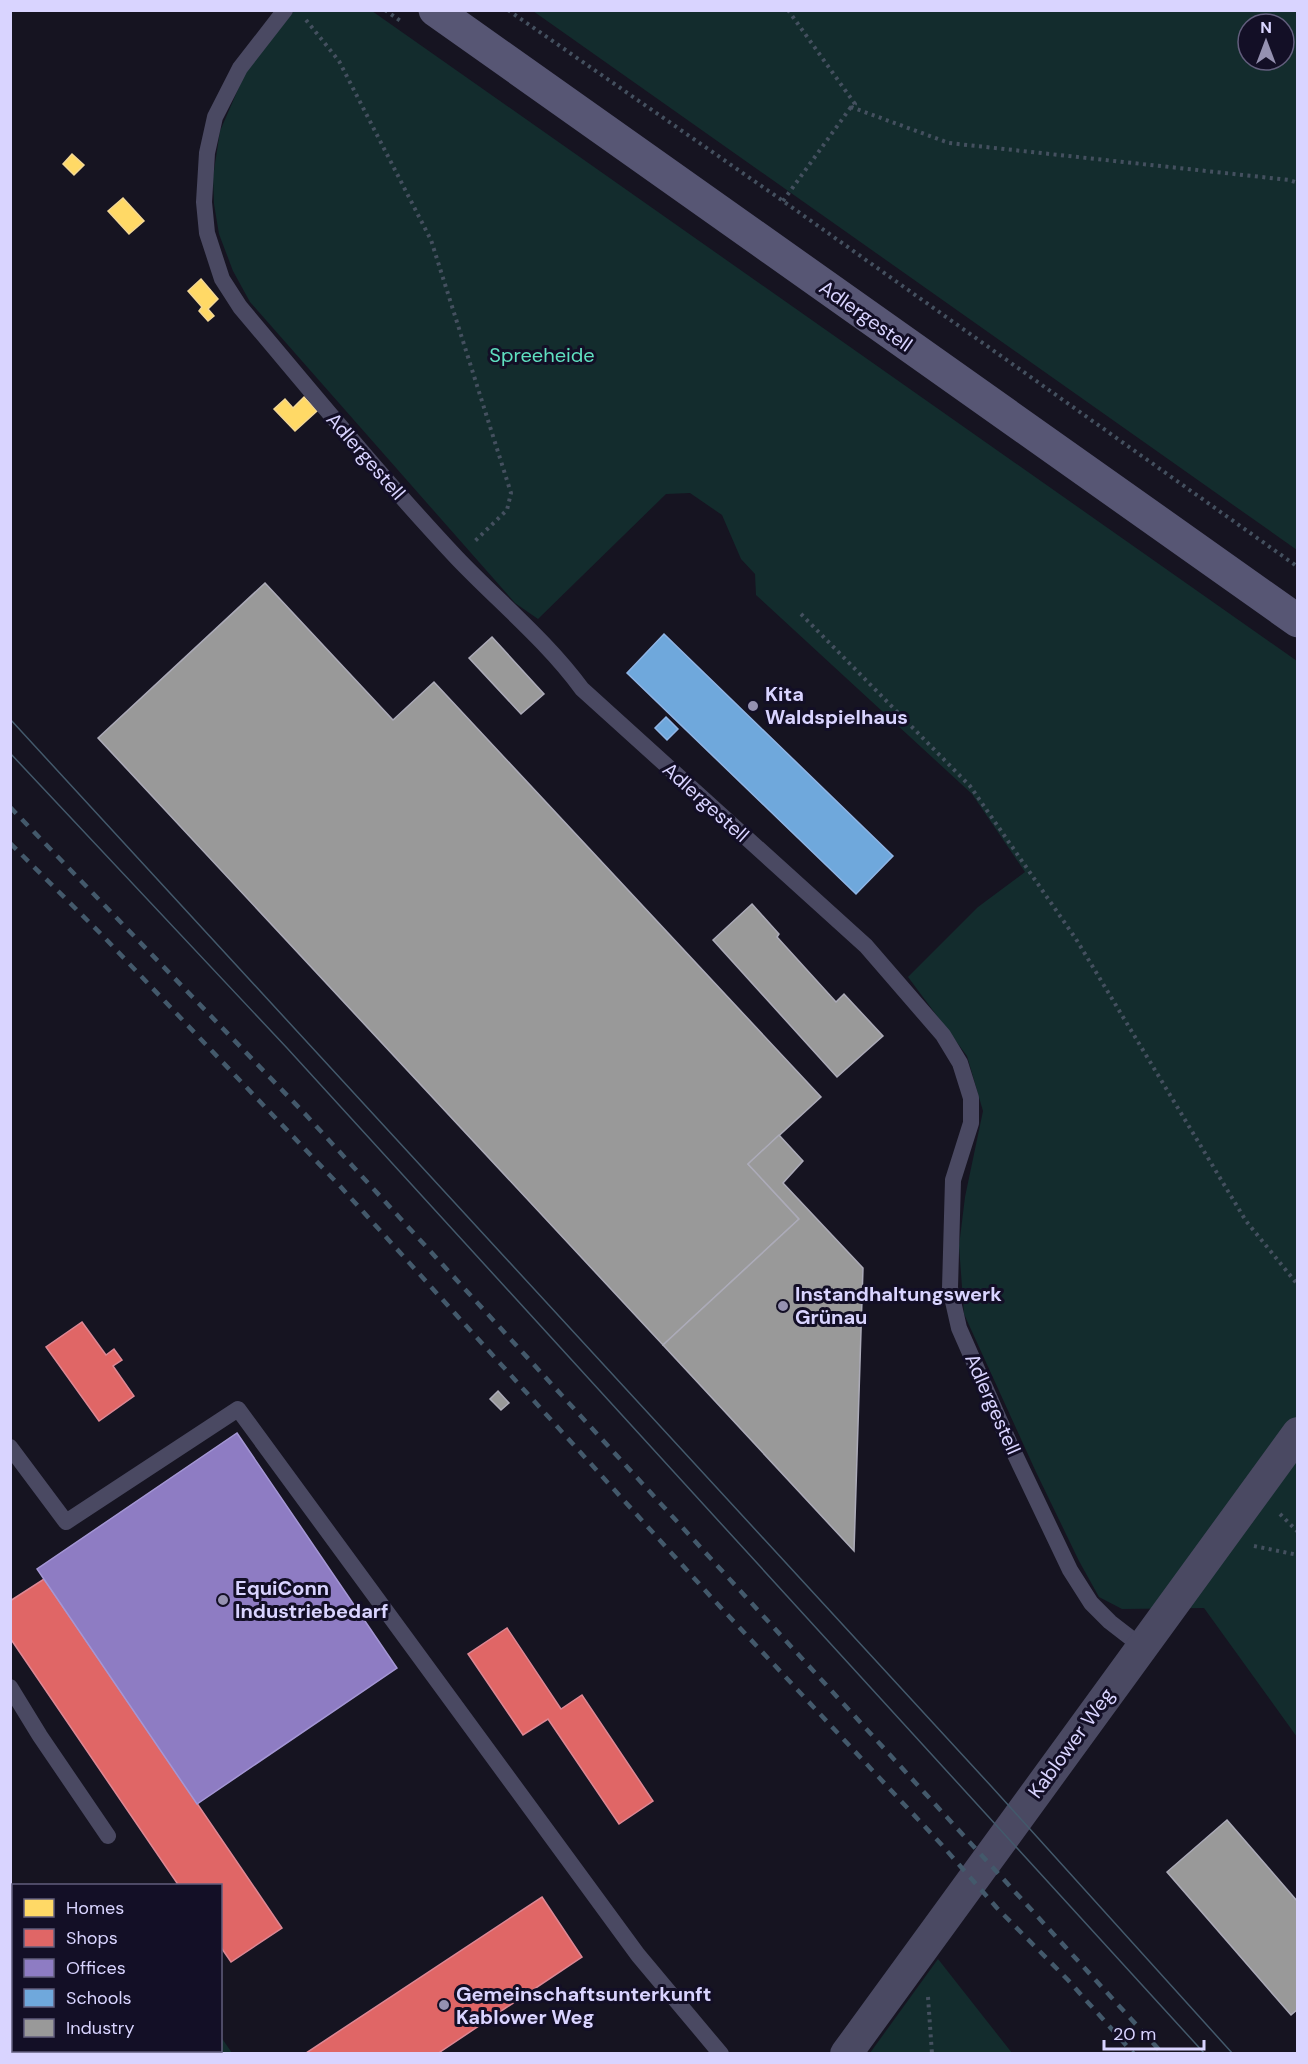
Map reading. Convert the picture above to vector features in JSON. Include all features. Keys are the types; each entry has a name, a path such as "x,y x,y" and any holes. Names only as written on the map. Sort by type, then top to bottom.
{"main road":[{"name":"Adlergestell","path":"435,10 1298,621"}],"street":[{"name":"Kablower Weg","path":"846,2054 1298,1432"}],"lane":[{"name":"Adlergestell","path":"285,10 240,68 215,117 207,153 204,202 207,233 222,279 240,307 402,498 567,668 582,689 866,946 949,1044 960,1063 971,1098 971,1123 953,1180 950,1288 959,1328 1009,1442 1070,1570 1091,1603 1110,1622 1141,1646"},
{"path":"10,1447 66,1522 238,1409 638,1955 721,2054"},
{"path":"10,1687 40,1736 108,1836"}],"path":[{"path":"385,10 402,22"},
{"path":"508,10 783,201 1298,567"},
{"path":"783,201 855,104 788,10"},
{"path":"305,19 339,61 431,240 511,493 507,510 458,558"},
{"path":"851,107 950,143 1288,180 1298,183"},
{"path":"1288,180 1298,178"},
{"path":"801,614 969,786 1076,939 1246,1221 1298,1285"},
{"path":"1221,1540 1298,1555"},
{"path":"911,1965 928,1997 932,2054"}],"green space":[{"name":"Spreeheide","path":"294,11 372,11 1297,661 1297,1737 1204,1608 1122,1609 1099,1597 1036,1472 964,1314 959,1246 965,1197 983,1111 967,1056 908,977 978,907 1025,872 972,794 756,595 755,574 741,559 722,515 690,493 666,494 538,619 515,603 250,302 233,271 219,234 214,204 213,177 220,131 246,71"},
{"path":"533,11 1297,11 1297,550"},
{"path":"938,1959 1012,2053 870,2053"},
{"path":"11,2003 12,2052 222,2052 222,2038 232,2053 11,2053"}],"building: Homes":[{"path":"72,154 84,165 74,175 63,164"},
{"path":"123,198 144,221 129,234 108,211"},
{"path":"201,279 218,299 208,309 214,316 208,321 199,311 202,307 188,291"},
{"path":"304,397 317,411 295,431 274,409 285,399 293,408"}],"building: Shops":[{"path":"82,1322 106,1355 114,1349 122,1360 113,1366 134,1396 99,1421 46,1347"},
{"path":"44,1579 282,1928 231,1962 222,1949 222,1884 178,1884 10,1638 10,1601"},
{"path":"507,1628 561,1709 582,1695 653,1801 619,1824 548,1719 523,1735 468,1654"},
{"name":"Gemeinschaftsunterkunft Kablower Weg","path":"542,1897 582,1957 437,2054 306,2053"}],"building: Offices":[{"path":"237,1433 397,1668 197,1804 37,1569"}],"building: Schools":[{"path":"664,634 893,856 856,894 627,673"},
{"path":"666,717 678,729 667,740 655,728"}],"building: Industry":[{"path":"265,583 393,720 434,682 821,1097 748,1164 799,1219 663,1345 98,738"},
{"path":"492,637 544,694 521,714 469,658"},
{"path":"752,904 779,934 777,937 836,1002 844,994 883,1036 837,1077 713,940"},
{"name":"Instandhaltungswerk Grünau","path":"779,1135 803,1161 783,1183 863,1268 854,1551 663,1345 799,1219 748,1164"},
{"path":"498,1391 509,1403 501,1410 490,1399"},
{"path":"1227,1820 1298,1902 1298,2009 1291,2015 1167,1872"}],"tram line":[{"path":"10,719 991,1786 1233,2054"},
{"path":"10,753 287,1048 1205,2054"}],"railway":[{"path":"10,807 306,1115 1163,2054"},
{"path":"10,843 103,936 339,1185 712,1598 941,1844 997,1908 1068,1980 1134,2054"}],"place":[{"name":"Kita Waldspielhaus","path":"753,706"},
{"name":"Instandhaltungswerk Grünau","path":"783,1306"},
{"name":"EquiConn Industriebedarf","path":"223,1600"},
{"name":"Gemeinschaftsunterkunft Kablower Weg","path":"444,2005"}]}
